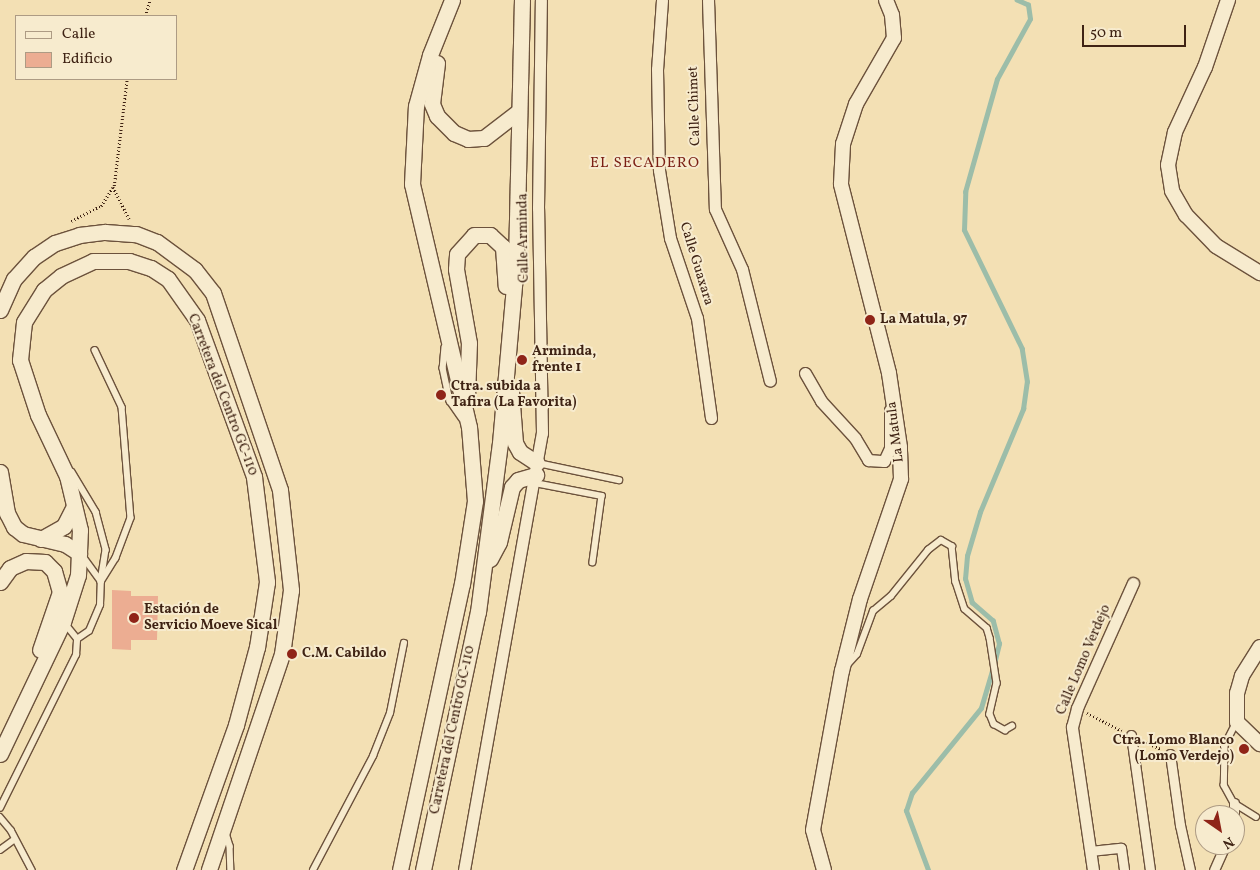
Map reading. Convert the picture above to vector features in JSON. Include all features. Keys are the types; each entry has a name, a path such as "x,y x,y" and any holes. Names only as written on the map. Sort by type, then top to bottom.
{"main road":[{"path":"452,0 430,55 416,106 412,184 467,420"},
{"path":"521,61 522,0"},
{"path":"521,61 527,0"},
{"path":"446,15 432,104 437,116 454,133 468,139 484,138 519,111"},
{"name":"Carretera del Centro GC-110","path":"423,870 485,570 508,369 516,263 521,61"},
{"name":"Carretera del Centro GC-110","path":"0,310 14,279 34,257 55,244 88,234 136,234 176,253 213,293 280,490 291,590 282,654 209,870"},
{"path":"467,420 469,344 456,269 457,254 474,235 490,235 497,240 506,253 508,369 515,418 515,443 536,474 518,480 512,487 499,542 485,570"},
{"name":"Carretera del Centro GC-110","path":"0,754 63,622 78,575 80,530 56,451 35,407 20,360 20,340 32,305 44,290 61,276 94,261 130,261 151,268 168,279 197,320 254,477 267,582 257,648 236,725 184,870"},
{"name":"Carretera del Centro GC-110","path":"400,870 462,584 476,501 467,420"},
{"path":"0,472 10,520 23,534 65,544 79,553"},
{"path":"42,539 64,526 74,506"},
{"path":"0,582 19,563 45,562 60,582 58,605 42,642 34,683"},
{"path":"0,575 0,593"}],"street":[{"name":"Calle Arminda","path":"464,870 536,474 543,381 538,208 542,0"},
{"name":"Calle Guaxara","path":"662,0 657,69 659,170 670,238 697,318 711,418"},
{"name":"Calle Chimet","path":"708,0 715,209 742,269 770,381"},
{"name":"La Matula","path":"824,870 813,830 842,671 860,599 901,479 900,447 889,373 841,184 843,144 856,104 894,38 892,16 886,0"},
{"path":"1228,0 1205,67 1175,132 1168,165 1172,191 1186,215 1216,246 1260,273"},
{"path":"805,373 821,401 855,438 868,460 884,461 890,448 889,373"},
{"name":"Calle Lomo Verdejo","path":"1092,870 1072,727 1077,708 1133,583"},
{"path":"1260,647 1242,676 1237,693 1238,722 1260,744"},
{"path":"1130,735 1150,870"},
{"path":"1170,754 1180,825 1190,870"},
{"path":"1090,851 1120,848 1124,870"},
{"path":"1214,870 1221,855"}],"lane":[{"path":"95,350 122,406 130,518 116,558 101,582"},
{"path":"56,451 96,512 106,550 101,582 100,605 89,631 77,639"},
{"path":"536,474 619,480"},
{"path":"536,474 602,496 593,562"},
{"path":"842,671 857,654 874,611 891,596 928,550 941,540 952,546 956,582 965,609 987,628 990,638 997,683 990,714 994,724 1005,730 1012,726"},
{"path":"79,553 101,582"},
{"path":"0,808 76,655 77,639 63,622 58,605"},
{"path":"313,870 373,756 390,713 404,643"},
{"path":"1238,722 1225,746 1222,766 1224,785 1234,803 1256,817"},
{"path":"0,817 11,830 14,840 32,870"},
{"path":"223,825 230,846 231,870"},
{"path":"0,850 14,840"}],"path":[{"path":"145,15 150,0"},
{"path":"66,224 100,206 114,187 127,80"},
{"path":"114,187 136,234"}],"building":[{"path":"112,590 131,591 131,596 158,596 157,640 131,640 131,650 112,649"}],"waterway":[{"path":"928,870 906,811 912,793 981,708 994,664 999,644 993,621 972,603 965,579 967,556 980,512 1023,409 1027,382 1022,349 964,230 965,192 997,79 1030,19 1028,5 1017,0"}],"place":[{"name":"La Matula, 97","path":"870,320"},
{"name":"Arminda, frente 1","path":"522,360"},
{"name":"Ctra. subida a Tafira (La Favorita)","path":"441,395"},
{"name":"Estación de Servicio Moeve Sical","path":"134,618"},
{"name":"C.M. Cabildo","path":"292,654"},
{"name":"Ctra. Lomo Blanco (Lomo Verdejo)","path":"1244,749"}],"district":[{"name":"EL SECADERO","path":"645,164"}]}
